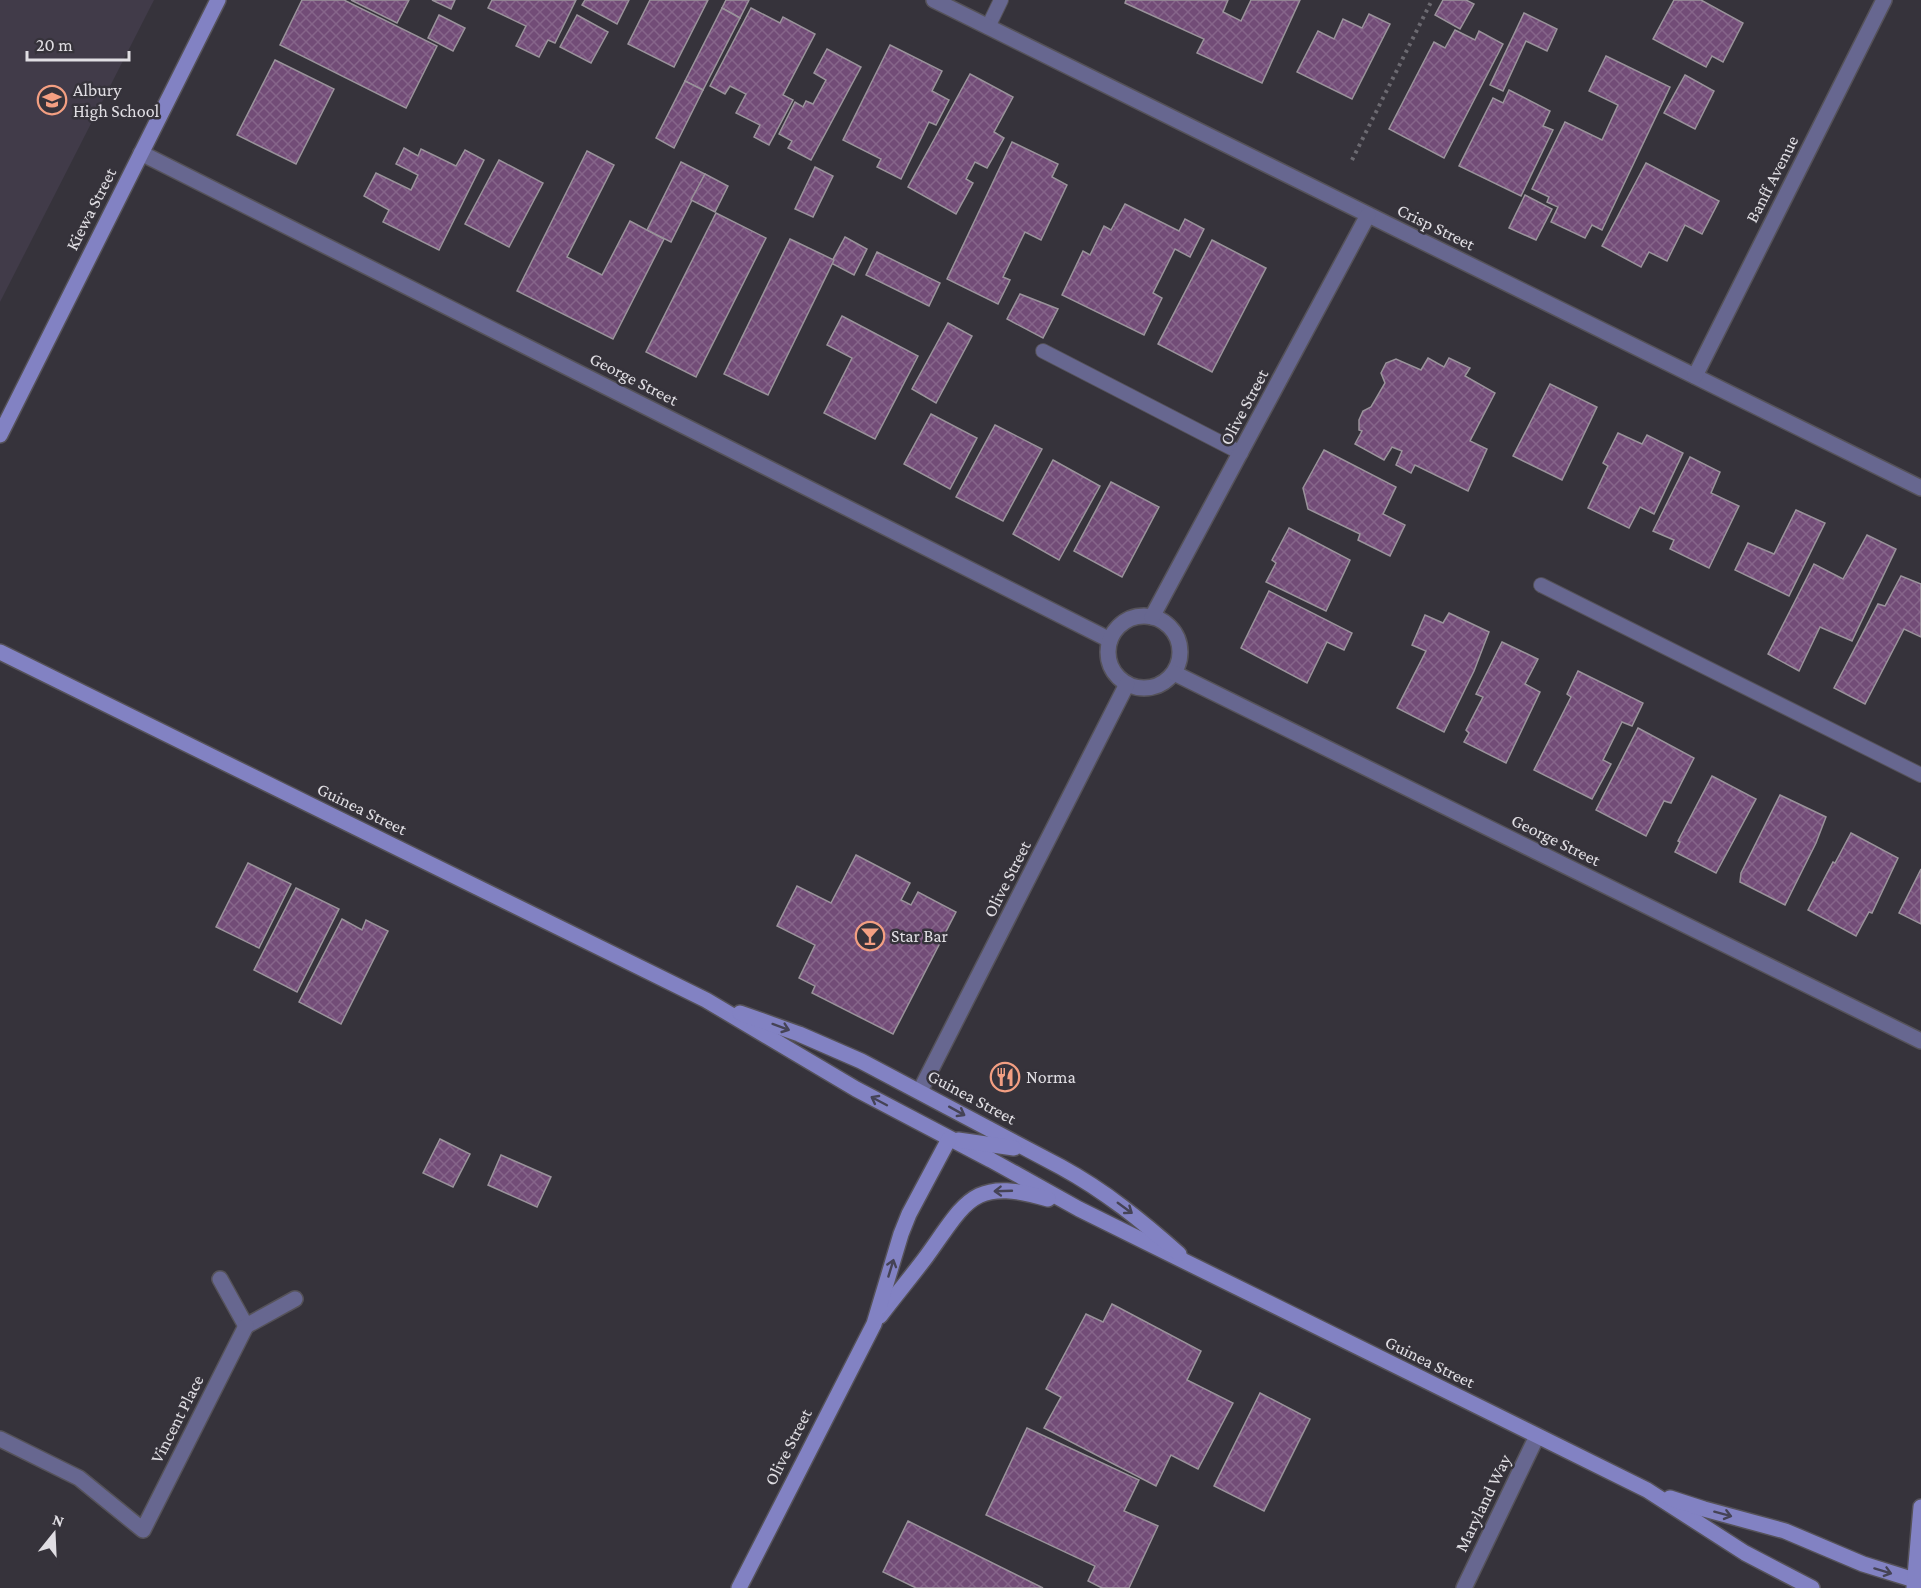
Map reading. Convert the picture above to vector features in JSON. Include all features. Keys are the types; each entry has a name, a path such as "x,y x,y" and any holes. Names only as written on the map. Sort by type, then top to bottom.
{"street":[{"name":"Kiewa Street","path":"0,435 218,0"},
{"name":"Crisp Street","path":"934,0 1921,488"},
{"name":"Banff Avenue","path":"1695,376 1884,0"},
{"name":"George Street","path":"141,153 1110,640"},
{"name":"Olive Street","path":"1152,617 1368,215"},
{"path":"1152,617 1164,621 1178,639 1179,663 1167,681 1158,686 1137,687 1127,684 1113,670 1108,650 1110,640 1115,631 1132,618 1152,617"},
{"name":"Guinea Street","path":"0,652 706,1000 829,1074 1079,1209 1647,1490 1745,1553 1812,1588"},
{"name":"George Street","path":"1174,673 1921,1041"},
{"name":"Olive Street","path":"920,1091 1127,684"},
{"name":"Guinea Street","path":"706,1000 799,1034 861,1061 1077,1175 1132,1213 1196,1268"},
{"name":"Olive Street","path":"739,1588 874,1324 903,1229 949,1139"},
{"path":"949,1139 1000,1144 1033,1153"},
{"name":"Olive Street","path":"874,1324 956,1213 971,1199 988,1192 1011,1190 1040,1196 1079,1209"},
{"path":"220,1279 246,1326 295,1299"},
{"name":"Vincent Place","path":"0,1439 79,1478 143,1530 246,1326"},
{"name":"Maryland Way","path":"1464,1588 1537,1436"},
{"name":"Guinea Street","path":"1647,1490 1704,1509 1785,1531 1857,1562 1917,1583"},
{"path":"1917,1583 1921,1507"}],"lane":[{"path":"988,27 1001,0"},
{"path":"1043,351 1241,453"},
{"path":"1541,585 1921,775"}],"path":[{"path":"1352,160 1432,0"}],"shaded area":[{"name":"Albury High School","path":"0,0 154,0 0,302"}],"building":[{"path":"302,0 344,0 437,46 406,108 280,45"},
{"path":"351,0 409,0 397,23"},
{"path":"432,0 455,0 451,9"},
{"path":"492,0 576,0 555,43 548,40 539,57 516,46 526,26 488,8"},
{"path":"585,0 629,0 617,24 582,5"},
{"path":"650,0 708,0 674,67 628,44"},
{"path":"726,0 749,0 740,18 722,8"},
{"path":"1126,0 1228,0 1223,12 1241,21 1251,0 1300,0 1262,83 1197,53 1204,39 1125,3"},
{"path":"1443,0 1466,0 1474,4 1460,29 1435,15"},
{"path":"1674,0 1701,0 1743,23 1723,62 1712,56 1706,67 1653,39"},
{"path":"722,8 740,18 703,90 685,81"},
{"path":"751,8 780,23 783,17 815,34 783,95 793,100 769,145 754,137 760,125 736,113 746,94 730,86 725,94 710,86"},
{"path":"1524,13 1557,29 1547,51 1526,41 1503,91 1490,85"},
{"path":"1369,14 1390,24 1352,99 1297,72 1318,31 1334,39 1343,19 1362,28"},
{"path":"439,15 465,28 453,51 428,38"},
{"path":"577,15 608,32 591,63 560,47"},
{"path":"1455,30 1475,40 1479,31 1503,44 1444,158 1389,129 1434,42 1445,48"},
{"path":"890,45 942,71 932,91 949,100 936,125 929,122 901,179 877,167 881,159 843,140"},
{"path":"827,49 861,67 811,160 788,148 792,141 779,134 795,102 803,107 806,101 813,104 826,80 814,73"},
{"path":"1606,56 1670,87 1602,230 1592,225 1585,238 1551,222 1558,207 1547,202 1549,197 1532,189 1565,122 1602,140 1618,105 1589,91"},
{"path":"275,60 334,89 296,164 237,135"},
{"path":"970,74 1013,97 994,132 1004,138 987,168 975,162 966,179 973,183 956,214 908,187"},
{"path":"1685,75 1714,91 1695,129 1664,113"},
{"path":"685,81 703,90 674,148 656,138"},
{"path":"1509,90 1550,111 1543,126 1553,130 1521,196 1459,166 1493,98 1503,103"},
{"path":"1012,142 1058,164 1052,177 1067,185 1041,240 1025,232 1003,277 1010,280 998,304 947,279"},
{"path":"404,148 418,156 421,149 456,166 465,150 484,160 439,250 383,222 389,210 364,196 376,173 411,190 418,175 396,164"},
{"path":"587,151 614,165 567,257 602,275 630,221 664,239 613,339 517,291"},
{"path":"499,160 543,183 509,247 465,224"},
{"path":"681,162 705,174 671,242 647,230"},
{"path":"1646,163 1719,201 1702,234 1685,225 1667,261 1649,252 1641,267 1602,246"},
{"path":"815,167 833,176 813,217 795,209"},
{"path":"705,174 728,186 715,212 691,200"},
{"path":"1525,195 1552,209 1536,240 1509,228"},
{"path":"1125,204 1179,231 1185,219 1204,229 1190,257 1175,249 1153,293 1162,298 1144,335 1062,295 1083,251 1090,255 1104,226 1111,230"},
{"path":"716,213 766,238 696,377 646,352"},
{"path":"845,237 867,249 854,275 831,263"},
{"path":"790,239 834,260 768,395 724,374"},
{"path":"1212,240 1266,268 1212,372 1158,344"},
{"path":"877,252 940,283 929,306 866,275"},
{"path":"1020,294 1058,309 1043,338 1007,319"},
{"path":"842,316 918,356 875,439 824,413 852,358 827,345"},
{"path":"948,323 972,336 936,403 912,389"},
{"path":"1428,358 1444,367 1449,358 1470,368 1465,376 1495,393 1470,441 1487,449 1468,491 1415,465 1411,473 1396,465 1402,451 1392,447 1384,460 1355,444 1362,431 1359,430 1359,420 1363,411 1371,407 1385,383 1381,373 1386,363 1396,359 1421,370"},
{"path":"1550,384 1597,407 1562,480 1513,456"},
{"path":"931,414 977,438 950,489 904,464"},
{"path":"995,425 1042,449 1003,521 956,497"},
{"path":"1618,433 1642,444 1647,435 1683,453 1654,514 1640,507 1629,528 1588,508 1608,466 1603,463"},
{"path":"1324,450 1396,487 1383,514 1405,525 1390,556 1358,540 1360,534 1308,509 1303,488"},
{"path":"1690,457 1720,472 1711,493 1739,506 1709,568 1670,549 1674,540 1653,531"},
{"path":"1053,460 1100,486 1059,560 1013,534"},
{"path":"1111,482 1159,507 1122,577 1074,551"},
{"path":"1796,510 1825,523 1789,596 1735,570 1748,543 1774,554"},
{"path":"1289,528 1350,560 1326,611 1266,582 1276,563 1272,560"},
{"path":"1867,535 1896,549 1852,641 1820,627 1799,671 1768,654 1814,564 1843,579"},
{"path":"1901,576 1921,584 1921,637 1904,629 1865,704 1834,688 1878,604 1885,606"},
{"path":"1269,591 1352,633 1344,650 1327,642 1307,683 1241,648"},
{"path":"1449,613 1489,632 1474,671 1444,732 1397,708 1426,651 1412,645 1425,615 1443,623"},
{"path":"1502,642 1538,659 1525,684 1540,692 1506,763 1464,742 1469,733 1466,730 1483,697 1476,694"},
{"path":"1578,671 1643,703 1632,726 1622,722 1603,760 1611,764 1592,799 1534,770 1571,697 1567,694"},
{"path":"1638,728 1694,758 1671,803 1664,801 1646,836 1596,810"},
{"path":"1712,776 1756,799 1716,873 1675,852 1680,842 1678,841"},
{"path":"1780,795 1826,817 1816,843 1785,905 1740,882 1741,873"},
{"path":"1851,833 1898,858 1872,913 1869,912 1856,936 1808,910"},
{"name":"Star Bar","path":"856,855 910,883 901,900 911,905 918,892 956,912 893,1034 812,993 815,986 799,978 815,945 777,926 797,886 831,903"},
{"path":"248,863 291,884 259,948 216,927"},
{"path":"1921,869 1921,924 1899,913"},
{"path":"296,888 339,909 297,992 254,970"},
{"path":"342,919 362,930 366,920 388,931 341,1024 299,1002"},
{"path":"440,1139 470,1154 453,1187 423,1173"},
{"path":"501,1155 551,1177 537,1207 488,1185"},
{"path":"1112,1304 1201,1351 1187,1380 1233,1403 1198,1469 1171,1455 1156,1486 1044,1428 1061,1397 1046,1389 1086,1314 1103,1322"},
{"path":"1260,1393 1310,1419 1264,1511 1214,1486"},
{"path":"1027,1428 1139,1480 1124,1511 1158,1526 1129,1588 1102,1588 1088,1581 1095,1566 986,1515"},
{"path":"908,1521 1043,1588 916,1588 883,1572"}],"place":[{"name":"Albury High School","path":"52,100"},
{"name":"Star Bar","path":"870,936"},
{"name":"Norma","path":"1005,1077"}]}
